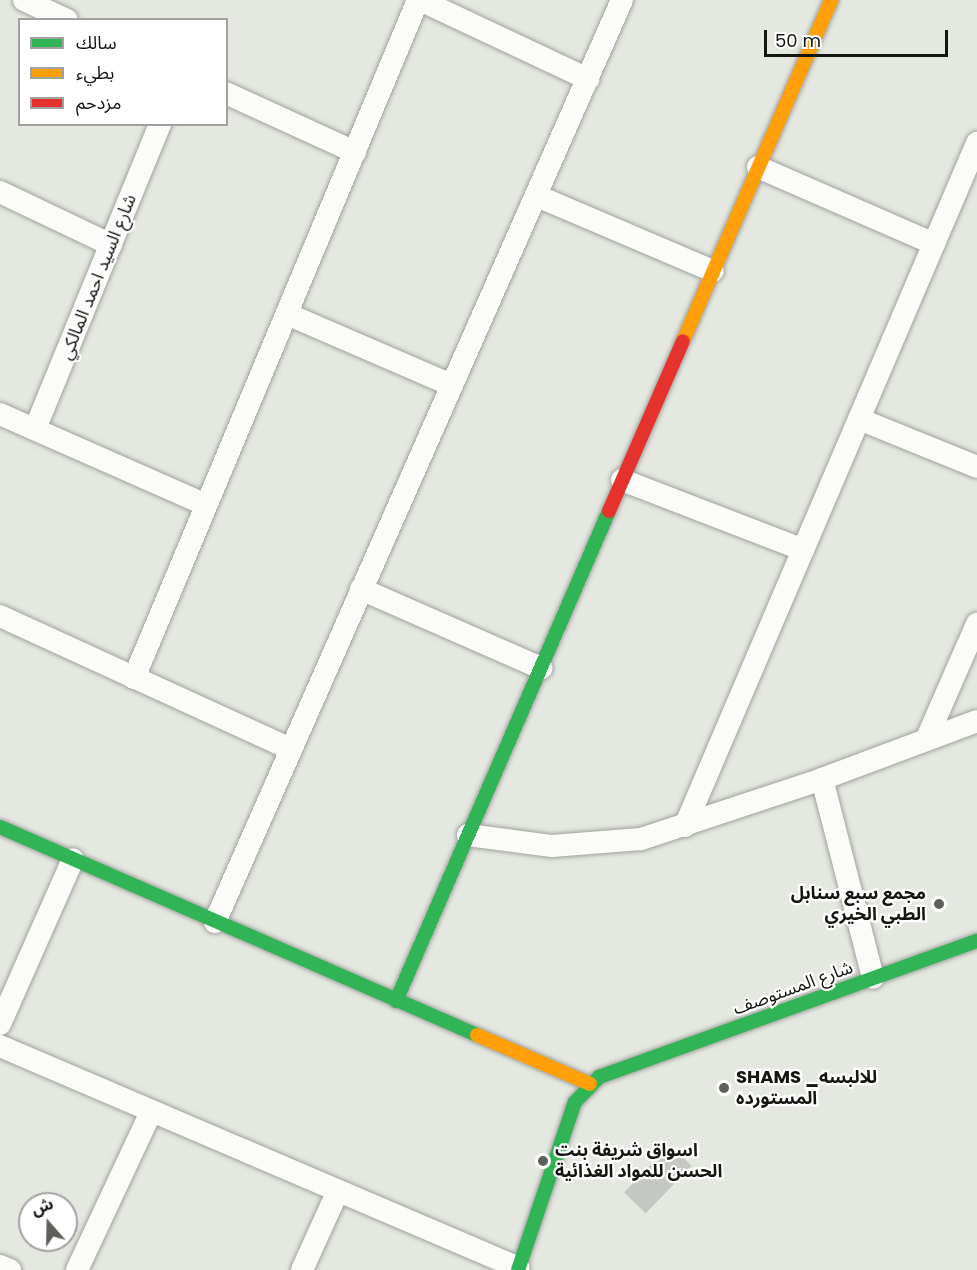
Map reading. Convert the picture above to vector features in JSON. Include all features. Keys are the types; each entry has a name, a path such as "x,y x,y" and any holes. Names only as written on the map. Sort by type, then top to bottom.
{"street":[{"path":"24,0 58,11"},
{"path":"134,678 419,0 588,79"},
{"path":"214,922 622,0"},
{"path":"396,1001 831,0"},
{"path":"228,94 355,152"},
{"name":"شارع السيد احمد المالكي","path":"35,429 159,126"},
{"path":"685,826 977,143"},
{"path":"758,167 934,244"},
{"path":"0,192 111,245"},
{"path":"537,196 713,272"},
{"path":"287,314 451,385"},
{"path":"0,414 207,505"},
{"path":"859,419 977,467"},
{"path":"622,480 803,550"},
{"path":"361,589 541,668"},
{"path":"0,616 291,749"},
{"path":"926,740 977,624"},
{"path":"468,835 552,846 597,845 685,826 822,779 977,721"},
{"path":"822,779 873,978"},
{"path":"0,827 590,1084 575,1102 518,1269 0,1046"},
{"path":"0,1024 73,859"},
{"name":"شارع المستوصف","path":"590,1084 621,1070 977,941"},
{"path":"78,1270 151,1112"},
{"path":"302,1270 337,1193"},
{"path":"0,1266 10,1270"}],"building":[{"path":"670,1145 692,1166 646,1213 624,1192"}],"traffic: fast":[{"path":"396,1001 609,511"},
{"path":"0,827 477,1035"},
{"path":"518,1270 575,1102 599,1077 977,941"}],"traffic: slow":[{"path":"683,341 831,0"},
{"path":"477,1035 590,1084"}],"traffic: jam":[{"path":"609,511 683,341"}],"place":[{"name":"مجمع سبع سنابل الطبي الخيري","path":"939,904"},
{"name":"SHAMS _للالبسه المستورده","path":"724,1088"},
{"name":"اسواق شريفة بنت الحسن للمواد الغذائية","path":"543,1161"}]}
